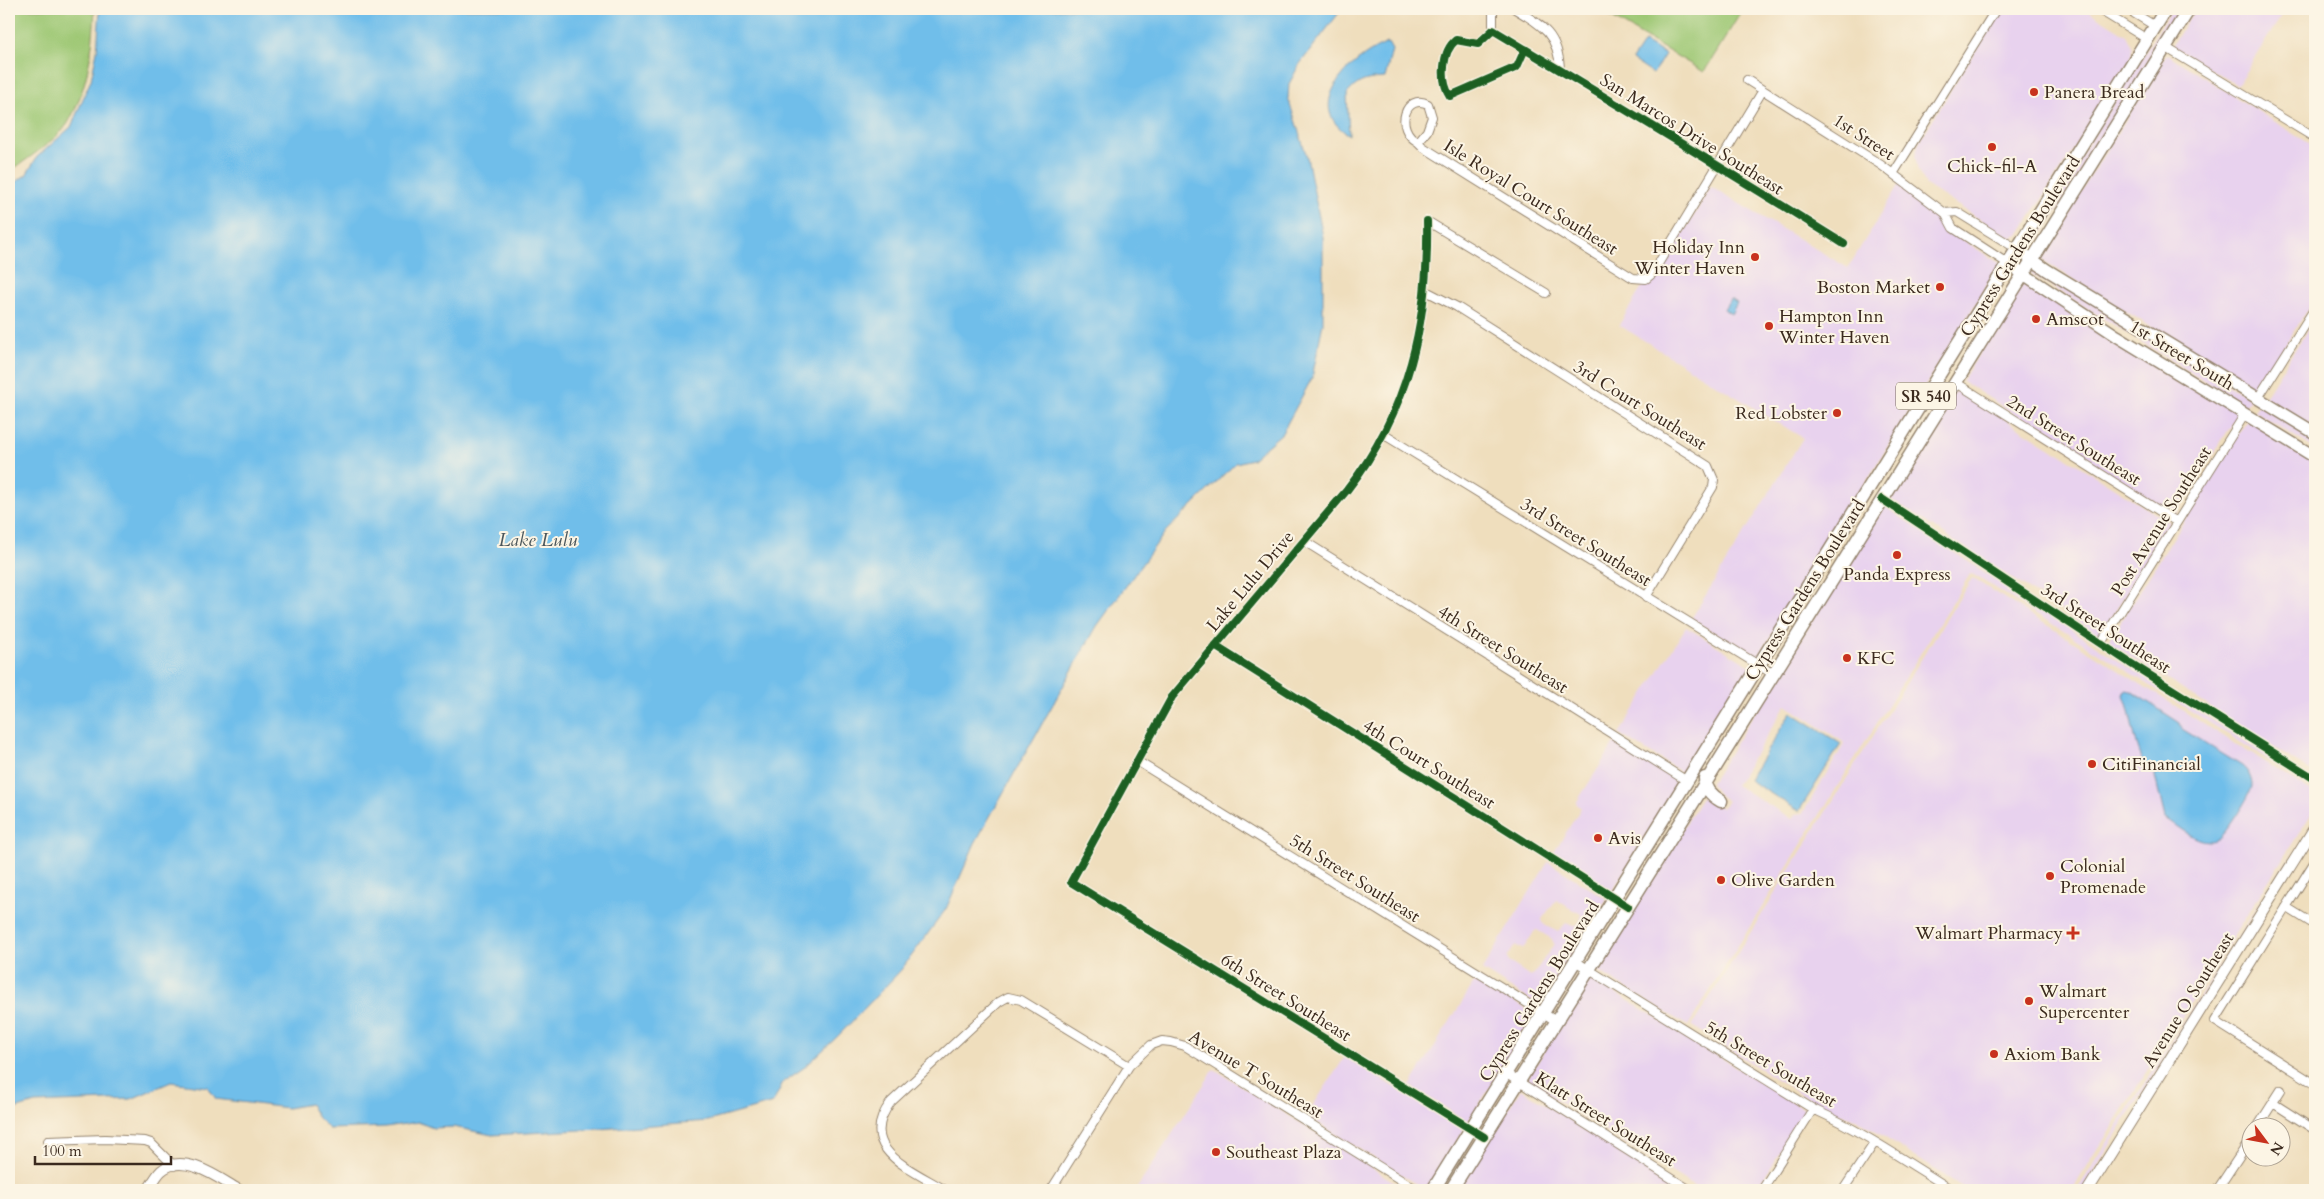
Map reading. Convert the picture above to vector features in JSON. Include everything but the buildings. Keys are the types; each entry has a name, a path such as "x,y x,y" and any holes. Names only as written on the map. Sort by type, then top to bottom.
{"main road":[{"name":"Cypress Gardens Boulevard","path":"1433,1190 2166,9"},
{"name":"Cypress Gardens Boulevard","path":"1451,1190 2189,9"},
{"name":"1st Street South","path":"2016,248 2315,433"},
{"name":"1st Street South","path":"2007,263 2117,336 2315,457"},
{"path":"1919,439 1920,428 1942,388 1938,378"},
{"path":"1882,499 1886,482 1908,431 1907,428"},
{"path":"1721,801 1713,796 1705,783 1704,771 1722,726"},
{"path":"1671,837 1683,803 1687,781"}],"street":[{"path":"1494,9 1493,30 1478,44 1456,40 1450,45 1444,71 1445,88 1450,96 1517,67 1525,49"},
{"path":"1515,9 1542,25 1550,34 1560,57 1560,70"},
{"path":"1893,174 1996,9"},
{"path":"2098,9 2147,39"},
{"path":"2127,9 2155,26"},
{"name":"San Marcos Drive Southeast","path":"1493,30 1844,244"},
{"path":"2165,47 2315,138"},
{"path":"1747,80 1761,88"},
{"name":"1st Street","path":"1761,88 1893,174 1946,213 1953,228 2007,263"},
{"name":"Isle Royal Court Southeast","path":"1418,142 1432,121 1428,104 1422,101 1416,101 1408,109 1404,130 1408,136 1633,278 1640,280 1652,274 1718,166 1761,88"},
{"name":"1st Street","path":"1946,213 1957,212 2016,248"},
{"path":"1426,291 1428,221 1546,293"},
{"name":"Lake Lulu Drive","path":"1071,882 1172,697 1364,469 1384,434 1407,378 1421,329 1426,291"},
{"name":"3rd Court Southeast","path":"1426,291 1457,307 1708,466 1714,480 1713,488 1646,596"},
{"path":"2258,398 2315,308"},
{"name":"2nd Street Southeast","path":"1955,382 2177,522"},
{"name":"Post Avenue Southeast","path":"2101,643 2245,414"},
{"name":"3rd Street Southeast","path":"1384,434 1773,674"},
{"name":"3rd Street Southeast","path":"1882,499 2101,643 2315,779"},
{"name":"4th Street Southeast","path":"1304,541 1687,781"},
{"name":"4th Court Southeast","path":"1215,646 1628,907"},
{"name":"5th Street Southeast","path":"1137,761 1556,1021"},
{"name":"Avenue O Southeast","path":"2088,1190 2315,828"},
{"path":"2315,861 2215,1022 2315,1084"},
{"name":"6th Street Southeast","path":"1071,882 1484,1137"},
{"path":"2286,907 2315,925"},
{"name":"5th Street Southeast","path":"1575,961 1813,1109 1839,1121 1952,1190"},
{"path":"945,1190 896,1160 886,1150 879,1136 880,1120 891,1102 999,1002 1008,997 1022,1000 1129,1066"},
{"name":"Avenue T Southeast","path":"1051,1190 1129,1066 1151,1045 1171,1042 1185,1046 1417,1190"},
{"name":"Klatt Street Southeast","path":"1505,1073 1690,1190"},
{"path":"2265,1116 2281,1090"},
{"path":"2273,1103 2315,1130"},
{"path":"1762,1190 1813,1109"},
{"path":"48,1141 105,1139 145,1141 151,1143 174,1166"},
{"path":"1843,1190 1875,1142"},
{"path":"2217,1190 2242,1152"},
{"path":"148,1190 162,1170 174,1166 191,1165 207,1171 239,1190"}],"shaded area":[{"path":"2001,9 2085,9 2126,35 2132,47 2131,59 2019,235 2009,238 1926,185 1918,171 1915,156 1919,142"},
{"path":"2172,9 2183,9 2031,252 2024,247"},
{"path":"2195,9 2286,9 2237,85 2172,46"},
{"path":"2167,54 2315,147 2315,298 2256,391 2039,258"},
{"path":"1899,184 1941,215 1951,232 2000,264 1757,659 1691,619 1803,438 1619,325 1644,284 1657,277 1711,187 1848,268"},
{"path":"2034,266 2250,399 2245,406 2030,273"},
{"path":"2025,280 2239,413 2175,515 1962,381"},
{"path":"2315,318 2315,428 2265,397"},
{"path":"1957,389 2170,523 2100,636 1889,498"},
{"path":"2259,404 2315,439 2315,449 2254,411"},
{"path":"2248,419 2315,460 2315,774 2108,642"},
{"path":"1884,506 2128,667 2315,785 2315,789 1970,574 1688,1026 1595,969 1705,793 1710,800 1722,808 1728,801 1717,793 1711,783","holes":["1786,705 1845,743 1803,813 1796,814 1792,819 1736,785"]},
{"path":"1972,578 2315,794 2315,808 2072,1190 1967,1190 1856,1119 1823,1108 1692,1026"},
{"path":"1686,627 1752,667 1685,774 1619,734"},
{"path":"1615,742 1680,782 1612,891 1553,854 1581,808 1576,803"},
{"path":"2315,816 2082,1190 2077,1190"},
{"path":"1548,862 1607,899 1541,1007 1482,970","holes":["1556,900 1581,914 1581,919 1577,926 1566,923 1558,932 1542,923 1542,919","1537,930 1552,939 1554,944 1534,974 1530,976 1509,962 1507,957 1515,946 1523,949"]},
{"path":"1590,977 1806,1110 1756,1190 1700,1190 1526,1081"},
{"path":"1477,978 1536,1015 1468,1122 1410,1086"},
{"path":"1345,1057 1464,1130 1428,1189 1416,1184 1306,1116"},
{"path":"1214,1069 1407,1190 1136,1190"},
{"path":"1521,1089 1682,1190 1457,1190"}],"green space":[{"path":"9,9 95,9 88,68 75,110 68,123 49,143 9,172"},
{"path":"1597,9 1743,9 1704,72"}],"water":[{"name":"Lake Lulu","path":"100,9 1342,9 1299,65 1289,84 1288,98 1307,157 1323,237 1323,323 1312,378 1282,433 1252,459 1236,463 1166,531 1097,626 975,843 946,909 901,970 839,1035 805,1067 783,1082 773,1103 708,1121 492,1135 454,1127 433,1128 418,1122 386,1127 329,1129 318,1118 310,1104 287,1108 216,1099 208,1087 171,1082 131,1099 35,1103 9,1112 9,186 26,175 37,157 71,127 91,80 97,51"},
{"path":"1644,42 1665,54 1653,74 1632,60"},
{"path":"1388,43 1392,50 1385,78 1364,81 1347,94 1349,135 1335,123 1330,110 1331,96 1337,83 1347,70 1374,49"},
{"path":"1730,299 1737,303 1731,314 1724,309"},
{"path":"2126,690 2131,691 2180,723 2182,729 2242,766 2248,772 2252,783 2251,790 2234,819 2218,839 2209,841 2197,838 2165,818 2154,772 2151,772 2141,757 2124,695"},
{"path":"1791,712 1841,744 1799,811 1749,780"}],"cycle path":[{"path":"1525,49 1517,67 1450,96 1445,82 1444,66 1451,45 1456,40 1478,44 1493,30 1537,56 1669,136 1844,244"},
{"path":"1427,221 1427,258 1419,329 1411,363 1386,429 1368,460 1347,490 1172,697 1071,882 1484,1137"},
{"path":"1882,499 2130,663 2315,779"},
{"path":"1215,646 1628,907"}],"place":[{"name":"Panera Bread","path":"2034,92"},
{"name":"Chick-fil-A","path":"1992,147"},
{"name":"Holiday Inn Winter Haven","path":"1755,257"},
{"name":"Boston Market","path":"1940,287"},
{"name":"Amscot","path":"2036,319"},
{"name":"Hampton Inn Winter Haven","path":"1769,326"},
{"name":"Red Lobster","path":"1837,413"},
{"name":"Panda Express","path":"1897,555"},
{"name":"KFC","path":"1847,658"},
{"name":"CitiFinancial","path":"2092,764"},
{"name":"Avis","path":"1598,838"},
{"name":"Colonial Promenade","path":"2050,876"},
{"name":"Olive Garden","path":"1721,880"},
{"name":"Walmart Pharmacy","path":"2073,933"},
{"name":"Walmart Supercenter","path":"2029,1001"},
{"name":"Axiom Bank","path":"1994,1054"},
{"name":"Southeast Plaza","path":"1216,1152"}]}
